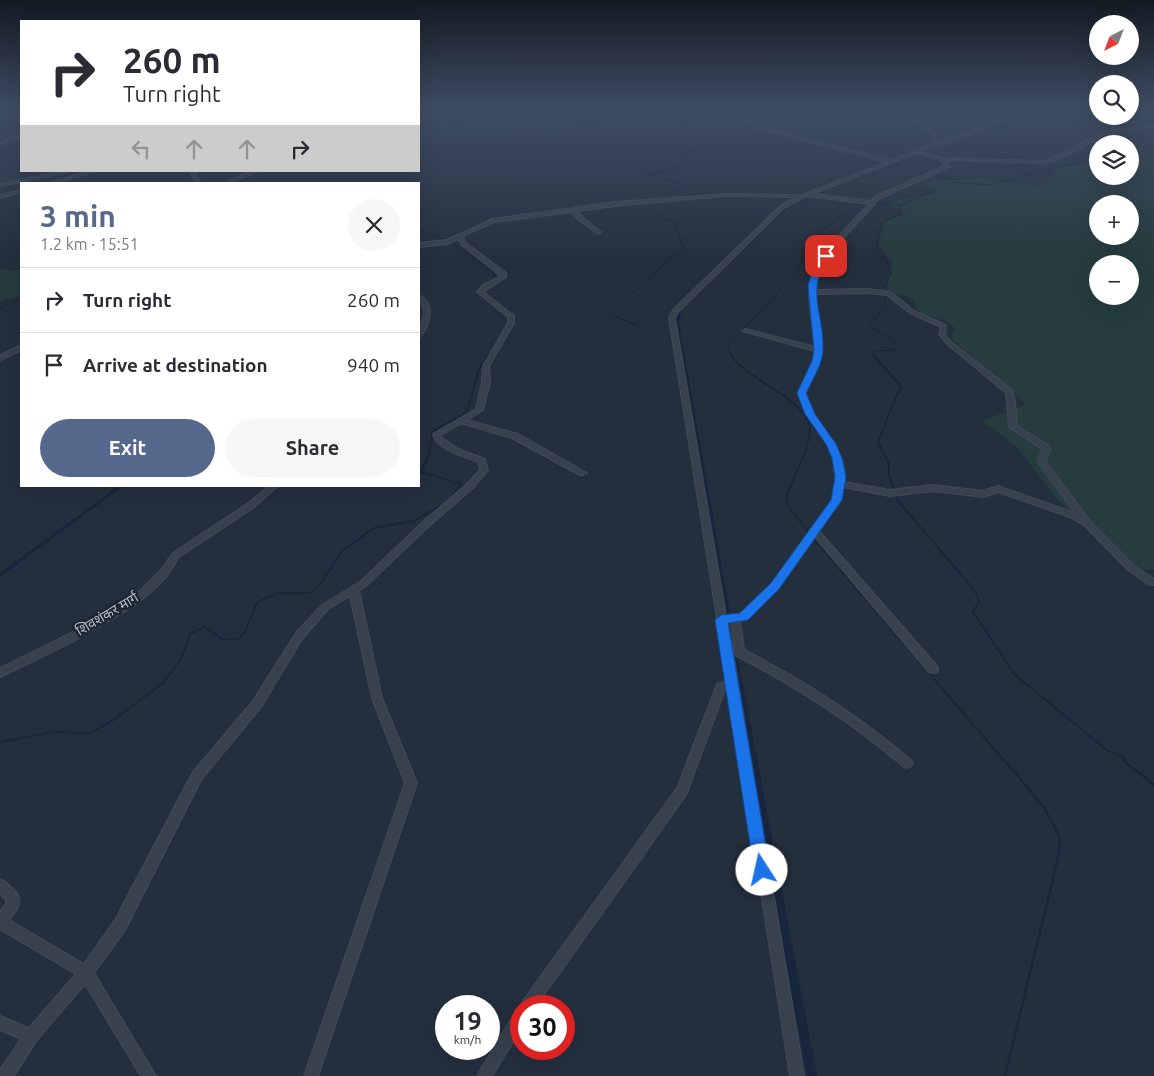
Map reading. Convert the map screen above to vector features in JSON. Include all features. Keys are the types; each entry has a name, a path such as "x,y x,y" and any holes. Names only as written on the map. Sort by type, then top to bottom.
{"street":[{"path":"883,159 890,161"},
{"path":"896,159 777,211 683,301 672,318 729,618 739,652 778,671 848,718 907,763"},
{"path":"729,618 743,617 775,586 837,500 840,484 837,458 831,444 810,414 802,393 819,350 812,292 816,271 873,202 885,192 945,168 948,166 948,162 943,159"},
{"path":"950,159 1046,162 1052,159"},
{"path":"0,185 66,172"},
{"path":"54,182 90,172"},
{"path":"228,182 253,172"},
{"path":"0,197 20,191"},
{"path":"420,245 448,242 493,221 632,202 726,195 808,196 873,202"},
{"path":"573,210 582,220 598,232"},
{"path":"7,1076 31,1036 86,973 120,925 197,776 257,704 299,636 325,607 338,597 354,591 470,486 484,470 482,461 455,451 438,438 437,434 479,410 486,382 486,366 511,323 511,316 480,292 484,286 504,276 464,244 460,238 463,234"},
{"path":"812,292 868,291 889,294 912,312 944,326 942,334 948,342 1009,392 1014,404 1010,416 1013,426 1046,448 1042,462 1086,522 1131,568 1153,583"},
{"path":"420,298 425,301 426,306 425,326 420,334"},
{"path":"745,331 819,350"},
{"path":"0,358 20,348"},
{"path":"461,421 515,436 583,472"},
{"path":"840,484 893,493 910,489 933,488 984,494 998,489 1073,515 1086,522"},
{"name":"शिवशंकर मार्ग","path":"0,672 132,602 172,563 176,555 250,506 273,487"},
{"path":"812,534 933,669"},
{"path":"311,1076 411,783 377,698 354,591"},
{"path":"729,618 733,684 797,1076"},
{"path":"536,995 682,791 721,687 733,684"},
{"path":"0,886 13,898 12,907 0,921 86,973 149,1076"},
{"path":"0,1023 31,1036"},
{"path":"484,1076 510,1034"}],"green space":[{"path":"1139,159 1154,159 1154,569 1136,570 1056,498 1016,446 982,421 1026,404 951,339 955,328 944,320 919,313 911,298 886,290 892,263 879,244 884,221 906,214 886,203 935,193 920,182 979,179 1040,186 1064,166 1089,163 1089,185 1139,185"},
{"path":"0,270 20,270 20,296 8,298 0,303"}],"waterway":[{"path":"676,196 681,186 680,183 647,174 667,171 680,164 681,159"},
{"path":"740,251 789,206 901,159"},
{"path":"901,205 954,182 990,185 1054,168 1089,162"},
{"path":"51,175 70,172"},
{"path":"411,182 416,172"},
{"path":"643,328 610,314 666,262 684,250 675,223 657,216 676,201"},
{"path":"732,356 727,347 795,274 804,256 826,227 851,209 861,210 869,203"},
{"path":"873,203 901,205"},
{"path":"873,355 874,351 895,350 900,347 894,340 869,327 885,305 887,281 891,273 887,262 877,248 881,227 887,221 898,216 901,205"},
{"path":"420,230 447,240"},
{"path":"451,242 492,271 495,277 480,287 478,293 508,323 487,356"},
{"path":"0,309 20,299"},
{"path":"680,307 677,323 735,663 812,1076"},
{"path":"450,498 461,484 421,472 429,454 432,432 467,412 479,369 488,355"},
{"path":"731,355 738,364 790,400 808,420 809,439 787,496 787,505 810,534"},
{"path":"873,355 902,387 892,406 878,442 889,464 889,475 898,501 975,591 979,601 973,612 1014,674 1108,751 1123,756 1126,763 1138,772"},
{"path":"0,574 119,487"},
{"path":"0,576 121,487"},
{"path":"0,742 53,732 90,733 112,721 163,683 181,659 190,634 205,627 223,640 240,638 246,630 257,602 277,593 310,593 322,582 341,552 374,528 414,521 447,502"},
{"path":"813,538 1014,772"},
{"path":"1005,1076 1057,862 1060,840 1044,808 1013,770"},
{"path":"1136,770 1154,785"}],"route":[{"path":"762,870 721,620 743,617 775,586 837,500 841,477 837,458 831,444 810,414 802,393 819,350 813,311 812,286 813,277 826,256"}]}
